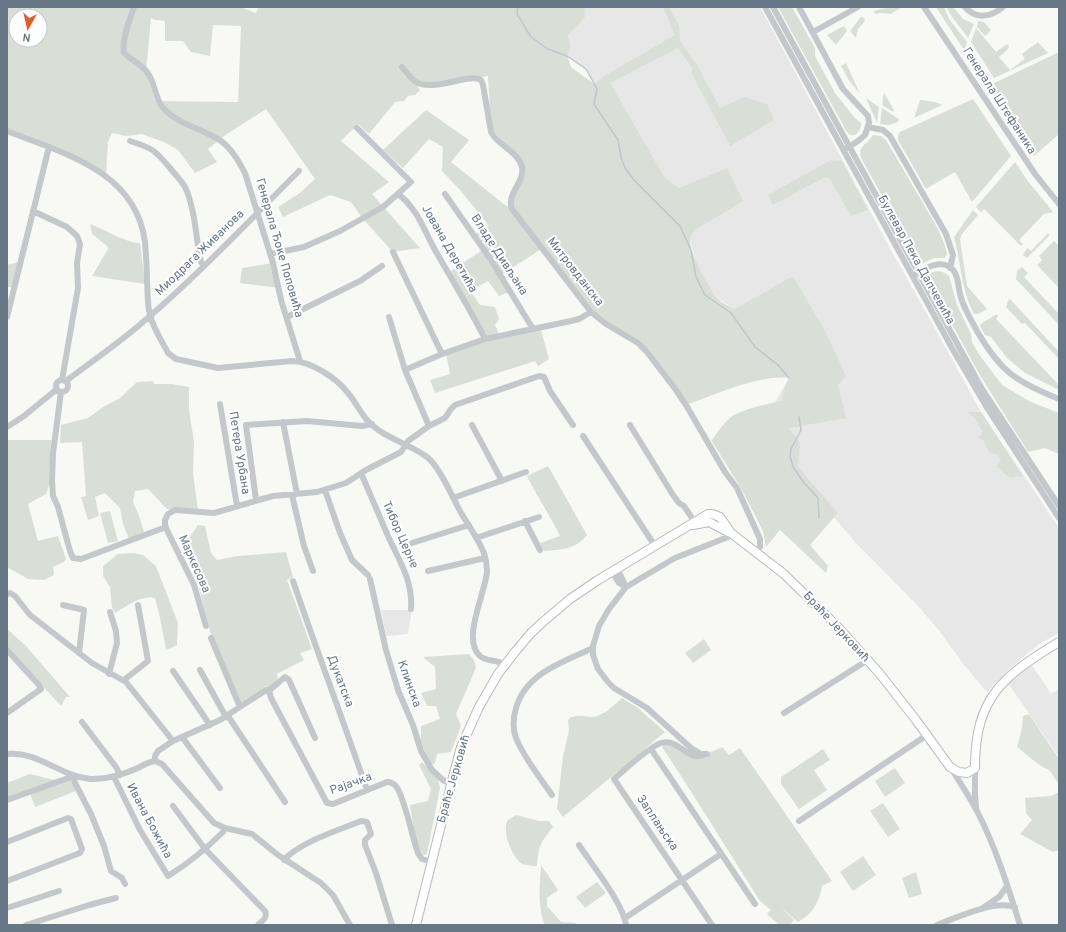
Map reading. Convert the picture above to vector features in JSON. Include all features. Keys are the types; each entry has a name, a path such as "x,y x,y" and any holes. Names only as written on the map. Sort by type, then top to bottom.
{"main road":[{"name":"Браће Јерковић","path":"416,925 451,784 462,747 470,725 489,689 505,665 531,633 570,599 694,521 708,514 716,515 720,517 732,534"},
{"name":"Браће Јерковић","path":"685,528 699,523 709,522 732,534 784,574 846,634 927,735 950,767"},
{"path":"950,767 958,772 964,773 970,772 975,768 975,750 978,730 984,712 992,696 1020,666 1059,642"}],"street":[{"name":"Генерала Ђоке Поповића","path":"134,7 125,37 124,53 143,67 149,74 159,102 165,110 189,126 218,139 228,148 245,173 270,254 300,361"},
{"name":"Булевар Пека Дапчевића","path":"765,7 843,150 982,389 1059,506"},
{"name":"Булевар Пека Дапчевића","path":"773,7 849,146 916,274 952,348 986,406 1059,518"},
{"path":"799,7 844,89 866,113 868,119 868,127 865,135 860,140 843,150"},
{"path":"813,32 858,7"},
{"name":"Генерала Штефаника","path":"924,7 1035,174 1059,204"},
{"path":"964,7 973,14 983,16 993,14 1003,7"},
{"name":"Митровданска","path":"402,67 415,81 424,84 436,85 474,78 481,80 491,132 496,139 518,158 522,167 522,176 512,198 511,207 591,312 606,324 638,343 647,352 676,390 741,496 760,539 760,547 757,552"},
{"path":"868,127 886,132 890,136 946,234 953,255 950,268"},
{"path":"270,254 304,246 340,231 383,207 411,182 357,128"},
{"path":"7,131 82,161 100,171 120,190 134,209 140,221 144,241 150,316 168,353 176,359 194,362 214,368 300,361 316,368 340,383 365,418 372,424 429,459 439,472 486,558 487,571 476,615 473,644 477,653 482,658 498,661 505,665"},
{"path":"130,141 155,151 185,187 192,210 201,262 204,266"},
{"path":"7,317 49,148"},
{"name":"Миодрага Живанова","path":"64,381 150,316 204,266 299,171"},
{"name":"Јована Деретића","path":"398,194 413,209 440,259 466,302 485,340"},
{"name":"Владе Дивљана","path":"445,194 491,260 533,329"},
{"path":"7,427 59,390 64,391 68,388 64,381 78,288 77,263 80,242 77,236 67,227 33,211"},
{"path":"393,252 442,354"},
{"path":"916,274 938,264 950,268 955,274 961,298 966,310 986,346 998,362 1021,382 1059,399"},
{"path":"287,317 360,281 382,266"},
{"path":"405,370 442,354 485,340 571,321 591,312"},
{"path":"389,318 405,370 429,426"},
{"path":"237,506 275,495 325,490 346,483 361,473 401,452 408,441 429,426 445,418 451,408 455,405 541,376 544,378 550,391 573,425"},
{"path":"64,381 57,383 59,390 53,453 53,492 72,558 81,559 166,527"},
{"name":"Петера Урбана","path":"220,404 237,506"},
{"path":"256,500 246,425 250,423 307,421 362,426 372,424"},
{"path":"283,422 304,546 313,571"},
{"path":"472,425 502,481"},
{"path":"630,425 673,495 679,503 684,506 694,521"},
{"path":"583,436 655,546"},
{"path":"453,498 526,472"},
{"name":"Тибор Церне","path":"361,473 406,573 411,590 411,609"},
{"name":"Клинска","path":"325,490 340,533 352,560 369,577 386,650 398,690 413,725 421,751 432,770 443,780 451,784"},
{"name":"Маркесова","path":"206,626 194,585 166,527 165,520 170,512 181,510 210,513 237,506"},
{"path":"476,538 540,517"},
{"path":"526,521 540,550"},
{"path":"412,543 469,525"},
{"path":"732,534 675,558 626,587 599,626 593,648 598,669 614,688 647,708 690,748 701,754 707,754 695,757 679,746 664,742 651,749 755,904"},
{"path":"428,571 486,558"},
{"path":"615,570 619,583 626,587"},
{"name":"Дукатска","path":"293,581 318,656 347,729 368,790"},
{"path":"7,594 10,593 14,596 30,614 97,667 124,680 173,741"},
{"path":"63,605 84,610 79,653"},
{"path":"124,680 148,661 138,605"},
{"path":"109,674 117,643 116,631 110,612"},
{"path":"211,638 240,707"},
{"path":"552,795 522,750 514,732 513,724 518,700 522,692 539,674 593,648"},
{"path":"7,650 41,689 7,712"},
{"path":"784,713 868,660"},
{"path":"200,670 227,716 286,802"},
{"path":"173,671 210,725"},
{"path":"155,761 155,756 158,751 173,741 227,716 266,690 271,689 284,678 288,678 315,738"},
{"name":"Рајачка","path":"269,690 271,698 327,803 333,804 387,782 394,784 402,801 418,853 422,859 432,862"},
{"path":"82,722 116,767 117,776"},
{"path":"799,821 927,735"},
{"path":"182,737 220,788"},
{"name":"Заплањска","path":"651,749 614,779 712,925"},
{"path":"7,754 31,756 74,776 91,779 117,776 155,761 162,764 212,821 225,828 252,834 284,860 327,888 350,925"},
{"name":"Браће Јерковић","path":"950,767 978,812 996,853 1020,925"},
{"path":"975,768 975,795 978,812"},
{"path":"7,800 74,776"},
{"path":"74,776 75,783 91,814 104,846 111,870 122,878 124,884"},
{"name":"Ивана Божића","path":"117,776 140,830 168,876 182,868 205,849 223,832 225,828"},
{"path":"173,806 205,849 265,912 266,916 258,925"},
{"path":"7,842 66,818 71,819 82,850 80,853 7,882"},
{"path":"284,860 298,849 321,838 361,821 367,822 371,832 364,844 378,880 392,925"},
{"path":"579,845 615,899 625,918 626,925"},
{"path":"625,918 721,854"},
{"path":"979,910 999,897 1007,886"},
{"path":"7,908 58,891"},
{"path":"26,925 116,898"},
{"path":"937,925 979,910 1002,905 1014,907"}],"shaded area":[{"path":"7,7 240,7 256,13 259,7 584,7 585,17 568,35 571,47 567,56 571,67 594,84 606,75 675,35 663,7 669,7 679,26 680,41 697,65 720,108 744,97 767,104 774,120 730,146 691,72 694,68 693,69 678,48 610,83 665,178 679,188 727,168 743,201 697,229 692,234 690,239 696,261 719,300 735,309 793,276 826,333 846,376 838,385 846,418 789,428 800,443 798,467 838,513 810,545 828,566 826,573 780,530 766,547 763,531 741,488 711,440 731,417 740,412 782,401 784,389 789,378 765,379 751,382 686,405 647,352 600,320 543,248 501,275 511,291 499,296 488,281 470,291 480,305 495,307 499,319 495,325 500,336 540,327 549,359 538,366 535,361 435,393 430,380 450,374 446,353 485,339 448,273 484,249 474,235 489,226 460,190 442,171 443,147 429,139 403,168 383,150 426,110 469,140 451,162 505,205 511,208 522,167 493,130 490,112 488,76 436,85 424,85 402,74 416,84 420,90 415,95 408,96 404,101 395,102 369,134 358,124 341,141 389,182 372,194 420,248 393,252 363,219 351,202 330,195 283,217 278,207 300,193 315,179 266,109 224,136 208,149 217,162 195,173 178,150 166,143 142,134 126,136 112,133 108,142 106,176 100,171 7,131","holes":["151,18 165,21 165,41 183,41 191,52 210,56 213,25 241,26 238,102 155,101 146,71"]},
{"path":"559,7 760,7 892,252 981,412 1059,528 1059,633 1039,644 1010,668 987,692 920,608 854,541 807,485 770,411 789,378 755,347 735,309 720,300 709,287 697,264 690,240 586,69 567,56 571,47 562,11"},
{"path":"778,7 792,7 815,48 815,56 835,93 854,117 861,123 856,134 849,134 846,130"},
{"path":"891,7 902,7 891,14 876,14 873,11"},
{"path":"936,7 944,7 949,19 967,42 964,50"},
{"path":"947,7 953,7 963,19 974,24 968,38 950,14"},
{"path":"861,17 864,18 865,21 858,29 856,38 850,31"},
{"path":"978,21 984,22 991,30 985,36 977,27"},
{"path":"844,26 847,31 836,45 827,35"},
{"path":"976,28 996,52 1007,44 1009,46 1008,49 999,57 1010,70 1025,59 1022,54 1038,42 1048,53 994,78 971,42"},
{"path":"969,46 991,79 986,82 966,53"},
{"path":"1059,52 1059,134 1034,156 988,86"},
{"path":"846,63 860,94 850,82 841,66"},
{"path":"884,93 894,110 893,112 882,105"},
{"path":"866,98 879,107 877,123"},
{"path":"973,99 1011,156 972,202 955,172 926,189 898,140 898,135 900,132"},
{"path":"920,100 934,102 942,105 914,118"},
{"path":"882,108 899,119 898,122 889,125 880,124"},
{"path":"873,135 881,136 886,140 938,229 947,254 945,258 934,258 923,263 919,262 861,158 861,149"},
{"path":"831,160 842,161 868,210 851,216 830,179 825,177 773,205 768,195"},
{"path":"1015,162 1027,180 1053,212 1044,214 1019,240 1023,244 1021,246 984,209 981,212 976,207"},
{"path":"973,210 978,215 962,234 960,239 967,286 987,309 978,314 974,314 966,295 954,237"},
{"path":"90,224 128,241 140,243 145,284 92,276 108,249 107,246 92,234"},
{"path":"1048,233 1048,237 1027,258 1023,255 1027,248 1031,251"},
{"path":"1054,241 1059,246 1059,288 1037,265 1042,260 1039,256"},
{"path":"18,262 12,287 7,287 7,265"},
{"path":"273,263 279,288 240,283 242,268"},
{"path":"1022,267 1028,273 1024,277 1059,314 1059,325 1016,279 1017,271"},
{"path":"939,271 949,276 957,305 971,334 972,342 978,353 1002,385 1031,402 1059,413 1059,454 1045,448 1028,452 981,377 929,283 932,272"},
{"path":"1009,298 1059,352 1059,359 1025,323 1022,324 1006,307"},
{"path":"997,314 998,316 996,319 1056,382 1059,390 1025,373 1007,358 991,337 985,335 980,326 982,323"},
{"path":"153,381 154,384 172,384 189,387 189,410 194,442 193,473 198,510 167,509 148,489 135,491 133,502 144,532 129,539 123,524 120,508 105,493 95,497 99,516 88,520 81,497 86,496 82,442 60,443 61,425 88,418 103,407 120,398 137,382"},
{"path":"968,412 981,412 1023,476 1010,478 996,466 1001,461 998,455 989,452 984,441 978,437 983,432 975,419"},
{"path":"8,440 51,440 49,485 46,494 28,504 38,541 58,536 66,559 64,562 53,567 54,575 44,580 28,579 7,567"},
{"path":"548,466 587,535 583,540 568,548 544,551 540,543 560,536 527,476"},
{"path":"110,511 118,541 108,543 100,513"},
{"path":"198,525 205,526 211,553 217,560 238,556 286,552 293,577 287,580 312,649 300,653 304,660 277,674 278,679 270,687 266,686 242,705 211,635 199,588 211,585 205,585 195,566 197,557 191,549 188,540"},
{"path":"134,553 143,555 156,566 178,623 177,645 166,650 155,598 144,598 129,604 115,613 112,608 110,587 103,576 103,566 118,554"},
{"path":"381,610 412,610 408,634 386,636"},
{"path":"7,629 26,646 70,697 66,697 61,706 7,647"},
{"path":"704,639 711,650 693,663 685,653"},
{"path":"469,654 474,660 476,668 456,714 461,726 451,752 437,754 435,763 431,765 421,743 421,726 440,719 436,706 427,706 421,693 436,689 435,667 423,657"},
{"path":"1032,665 1051,694 1059,689 1059,757 1008,683"},
{"path":"622,698 638,708 665,732 563,817 557,809 563,756 569,730 568,720 576,716 592,717 601,715"},
{"path":"1029,714 1059,759 1059,785 1050,771 1038,764 1017,747 1022,728 1023,716"},
{"path":"666,744 702,756 722,747 729,755 740,748 832,881 822,886 817,902 808,915 798,922 779,906 794,920 790,925 779,925 767,914 771,910 760,901 662,747"},
{"path":"823,749 830,760 814,770 827,790 799,809 781,784 781,777"},
{"path":"422,762 438,779 440,788 427,854 424,855 420,850 414,831 410,805 428,801 431,789 419,765"},
{"path":"895,768 905,783 885,797 875,781"},
{"path":"30,774 54,780 72,780 76,791 35,807 29,791 7,800 7,783"},
{"path":"1059,792 1059,850 1053,852 1020,834 1032,820 1026,813 1025,798 1051,796"},
{"path":"883,803 900,829 888,837 870,811"},
{"path":"516,815 539,821 549,821 553,827 541,845 537,866 521,863 514,855 508,843 506,824 508,820"},
{"path":"863,856 876,875 853,891 840,872"},
{"path":"541,865 558,890 547,898 547,906 561,922 576,923 576,925 545,925 542,918 540,903"},
{"path":"916,872 922,894 909,898 902,878"},
{"path":"597,882 606,893 585,908 576,897"}],"waterway":[{"path":"518,7 517,14 531,37 548,49 567,56 586,69 597,89 594,104 618,140 621,157 625,168 633,179 680,226 691,250 696,277 705,295 731,313 755,347 778,365 789,378"},
{"path":"799,417 801,430 791,449 790,456 793,467 804,483 818,498 819,518"}]}
